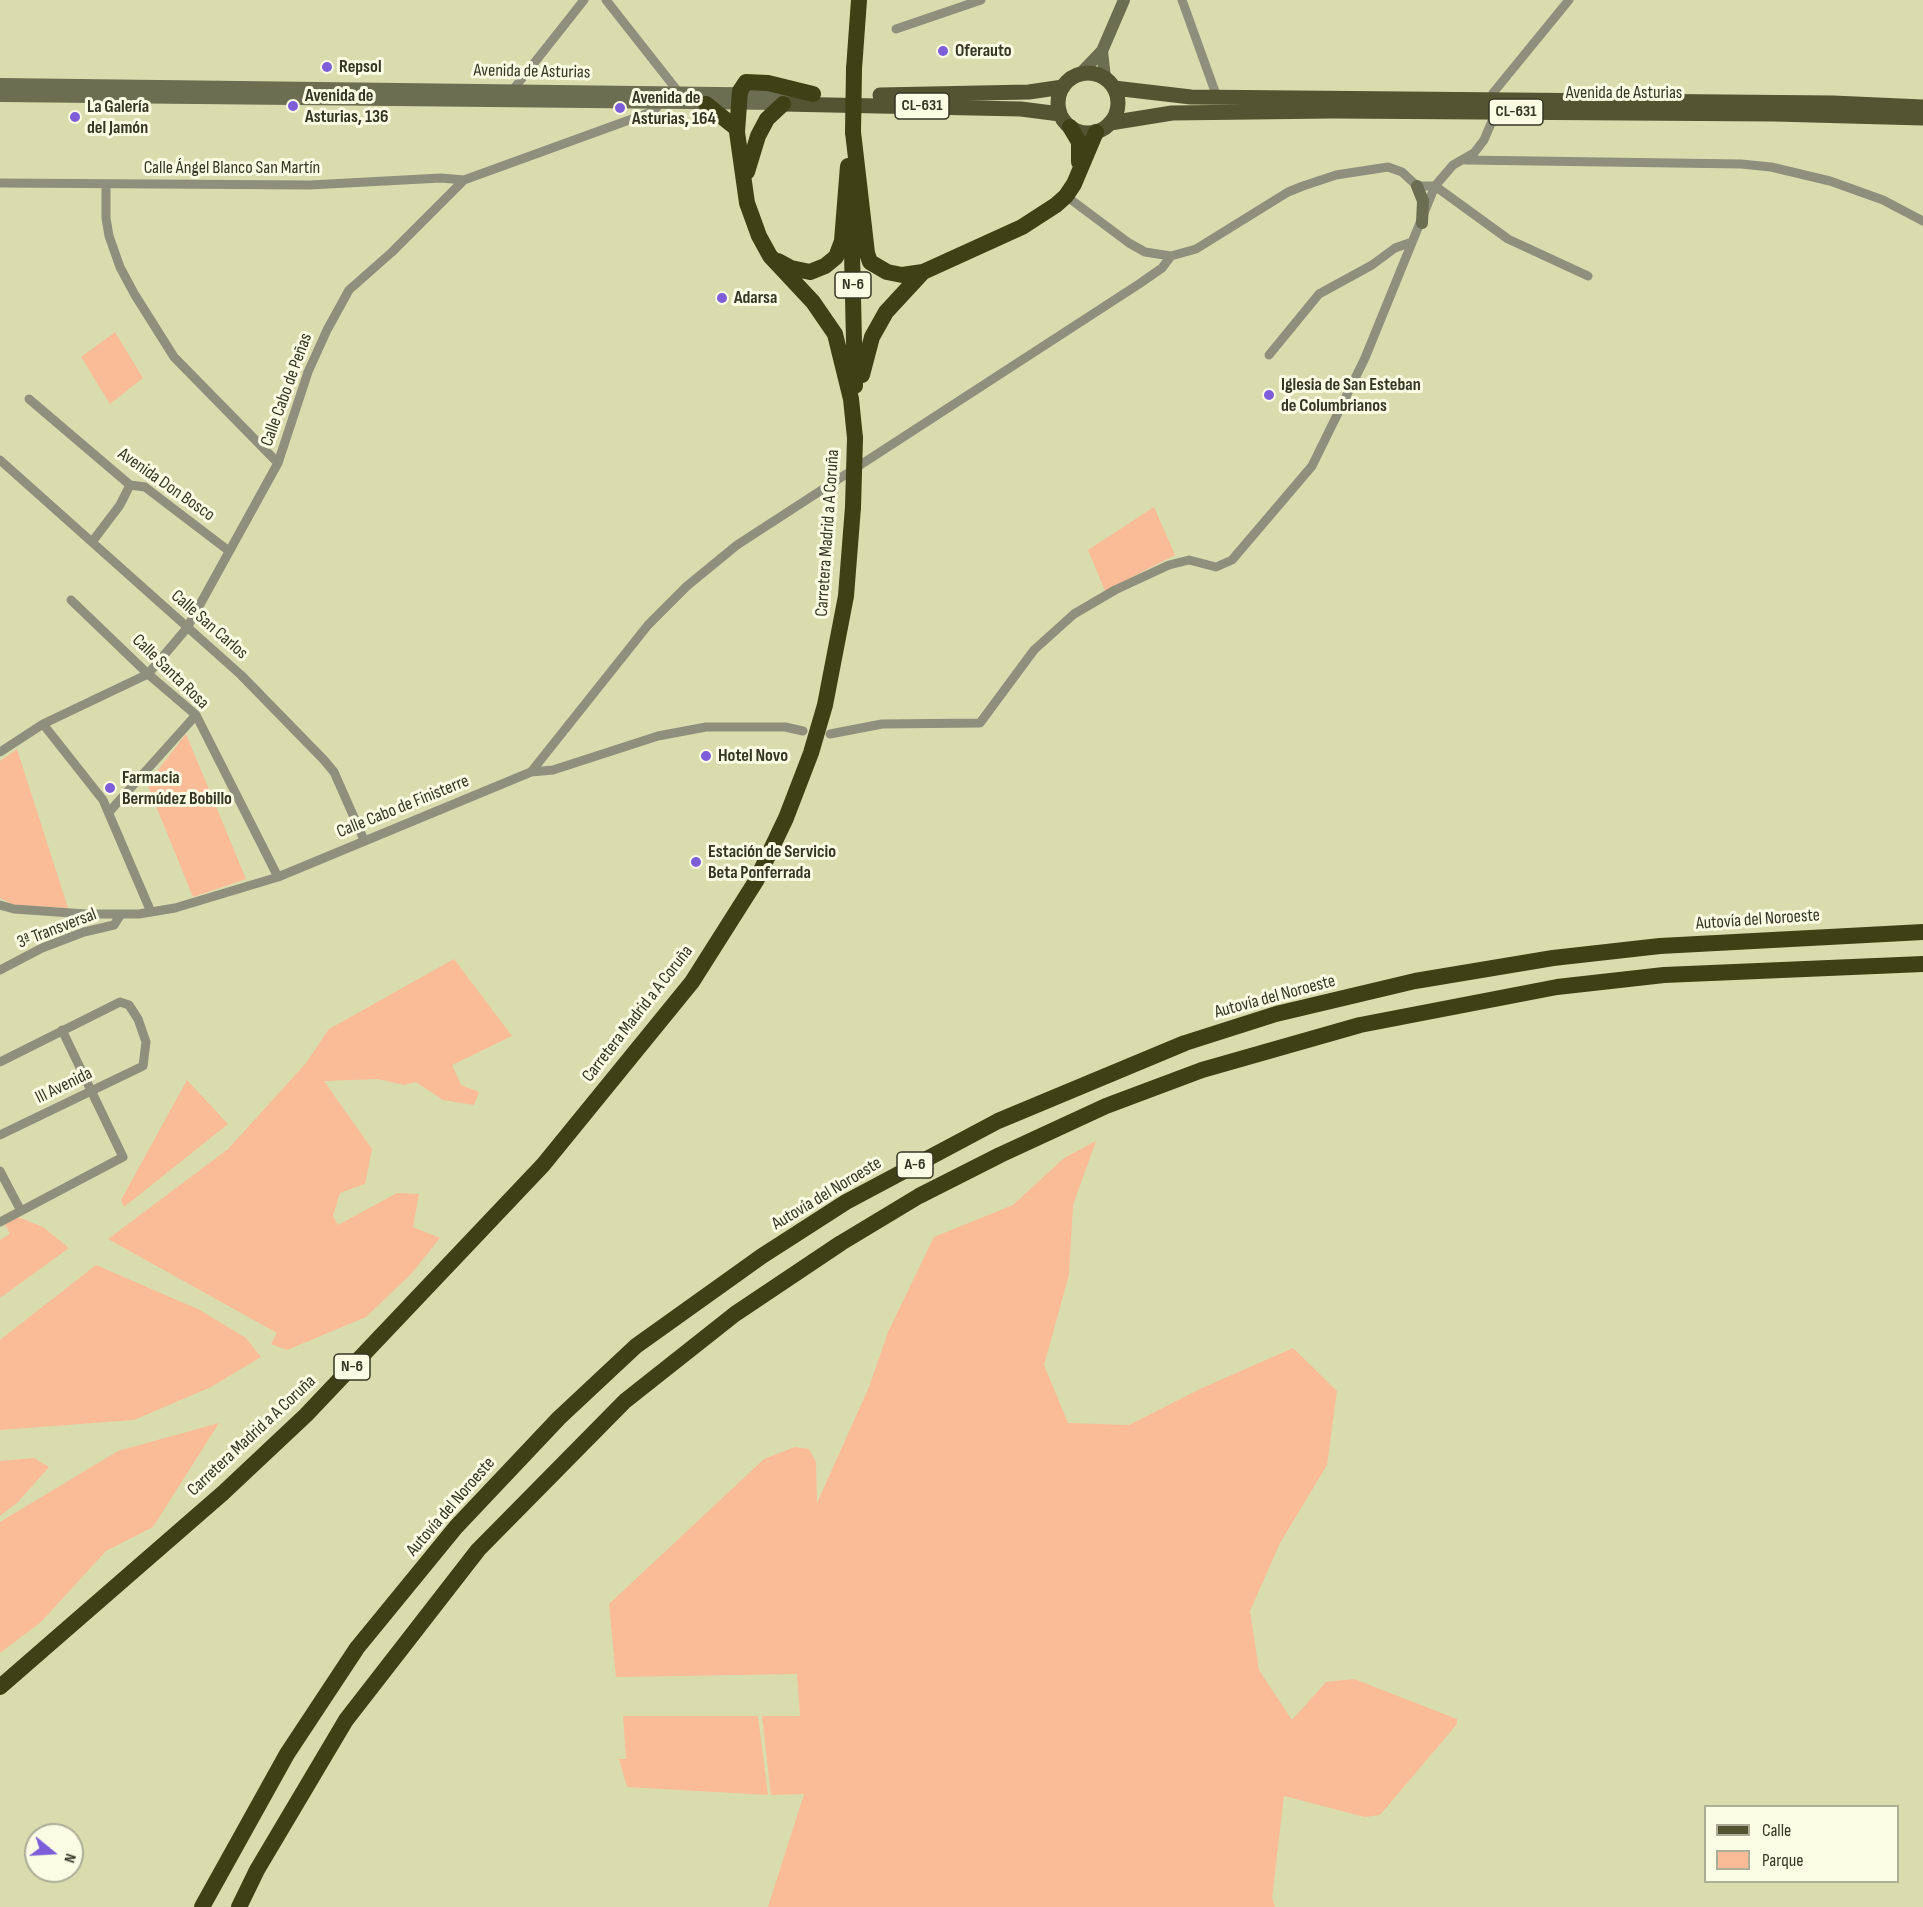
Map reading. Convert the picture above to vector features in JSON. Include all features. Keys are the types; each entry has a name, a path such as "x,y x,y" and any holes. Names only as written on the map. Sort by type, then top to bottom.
{"highway":[{"name":"Carretera Madrid a A Coruña","path":"0,1687 222,1493 306,1415 543,1165 692,982 756,881 786,818 811,753 825,705 846,596 853,507 855,438 856,356 851,232 854,69 860,0"},
{"path":"813,94 754,80 744,85 739,102 736,128 749,213 770,256 813,302 835,334 851,399 855,438"},
{"path":"739,102 745,117 752,120 767,119"},
{"path":"706,104 736,128"},
{"path":"745,182 753,147 767,119 783,104"},
{"path":"1065,120 1079,142 1079,169"},
{"path":"770,256 791,268 810,272 825,266 836,257 842,241 853,132"},
{"path":"853,132 864,239 870,262 887,272 902,275 923,272 1022,227 1066,196 1096,132"},
{"path":"855,438 862,372 872,337 886,312 923,272"},
{"path":"1815,936 1923,927"},
{"name":"Autovía del Noroeste","path":"202,1907 287,1754 357,1648 456,1527 559,1418 636,1346 762,1256 846,1202 998,1121 1185,1042 1276,1014 1415,981 1553,958 1660,946 1923,932"},
{"name":"A-6","path":"239,1907 257,1870 346,1720 478,1550 625,1401 735,1314 841,1243 919,1196 1000,1155 1106,1106 1202,1070 1360,1025 1557,987 1583,986 1664,975 1923,964"},
{"path":"1583,986 1711,977 1923,972"}],"main road":[{"path":"1080,74 1102,51 1124,0"},
{"path":"1102,51 1109,83 1118,101 1116,112 1110,123"},
{"name":"CL-631","path":"813,94 1029,92 1063,87 1080,74 1093,74 1109,83"},
{"name":"Avenida de Asturias","path":"1109,83 1217,97 1923,118"},
{"name":"Avenida de Asturias","path":"0,84 680,94 739,102 987,108 1065,120"},
{"path":"1063,87 1058,98 1065,120"},
{"name":"Avenida de Asturias","path":"0,96 706,104 739,102"},
{"name":"Avenida de Asturias","path":"1110,123 1172,112 1833,103 1923,107"},
{"name":"CL-631","path":"1065,120 1084,133 1096,132 1110,123"},
{"path":"1417,186 1423,201 1422,223"}],"street":[{"path":"512,91 584,0"},
{"path":"606,0 680,94"},
{"path":"896,29 981,0"},
{"path":"1182,0 1217,97"},
{"path":"830,734 882,724 980,723 1035,650 1074,614 1114,590 1151,572 1189,560 1216,567 1232,561 1312,466 1365,358 1412,242 1422,223 1435,186 1453,165 1466,160 1474,153 1488,133 1493,93 1569,0"},
{"name":"Calle Cabo de Peñas","path":"0,752 43,724 148,674 188,628 278,464 309,372 327,330 349,290 392,252 464,180 654,111 661,102"},
{"path":"1466,160 1741,164 1771,167 1830,181 1883,200 1923,220"},
{"path":"1066,196 1129,243 1145,252 1171,256 1196,249 1288,192 1336,175 1388,166 1402,172 1417,186 1435,186 1508,239 1588,276"},
{"name":"Calle Ángel Blanco San Martín","path":"0,183 310,185 441,178 464,180"},
{"path":"106,184 106,218 110,236 120,267 140,304 174,357 278,464"},
{"path":"1269,355 1319,294 1372,265 1395,248 1412,242"},
{"path":"531,772 648,625 687,586 722,558 820,490 1139,284 1162,268 1171,256"},
{"name":"Avenida Don Bosco","path":"29,399 130,485 145,487 229,551"},
{"name":"Calle San Carlos","path":"0,460 242,675 334,772 364,840"},
{"path":"92,542 120,505 130,485"},
{"name":"Calle Santa Rosa","path":"71,600 148,674 196,715 278,877"},
{"path":"109,812 196,715"},
{"path":"43,724 109,812 151,912"},
{"name":"Calle Cabo de Finisterre","path":"0,904 14,909 121,914 175,908 278,877 531,772 553,770 658,736 706,727 785,727 803,731"},
{"name":"3ª Transversal","path":"0,970 42,948 84,932 114,925 121,914"},
{"name":"III Avenida","path":"0,1136 143,1066 146,1042 138,1019 125,1003 120,1002 62,1030"},
{"path":"0,1062 62,1030 123,1157 0,1222"},
{"path":"0,1171 21,1211"}],"green space":[{"path":"115,332 143,378 110,404 81,357"},
{"path":"1154,507 1175,555 1105,591 1088,550"},
{"path":"186,734 246,879 193,897 147,784"},
{"path":"17,749 68,908 14,905 0,898 0,761"},
{"path":"454,959 512,1036 452,1065 461,1085 479,1092 474,1105 443,1100 416,1082 404,1085 378,1079 324,1081 372,1149 365,1184 340,1193 333,1216 338,1225 397,1193 419,1194 413,1227 440,1238 411,1274 366,1317 287,1350 271,1344 277,1333 108,1239 228,1149 306,1063 329,1029"},
{"path":"187,1080 228,1124 124,1207 121,1200"},
{"path":"1096,1141 1073,1205 1069,1275 1044,1365 1068,1423 1129,1425 1200,1389 1293,1348 1337,1391 1327,1465 1280,1543 1250,1611 1259,1670 1292,1720 1326,1682 1354,1679 1457,1719 1457,1724 1380,1815 1365,1817 1284,1796 1272,1898 1275,1907 768,1907 804,1794 771,1795 762,1716 800,1716 797,1674 616,1677 609,1604 764,1459 795,1447 809,1449 816,1462 817,1503 869,1387 888,1332 934,1237 1013,1205 1064,1158"},
{"path":"18,1217 43,1227 69,1248 0,1298 0,1240 10,1234 5,1224"},
{"path":"96,1265 200,1310 246,1338 261,1357 211,1387 134,1420 0,1430 0,1340"},
{"path":"219,1423 153,1527 106,1551 41,1622 0,1653 0,1522 118,1451"},
{"path":"34,1458 49,1467 18,1502 0,1516 0,1461"},
{"path":"623,1716 758,1716 768,1795 627,1787 619,1759 626,1759"}],"place":[{"name":"Oferauto","path":"943,51"},
{"name":"Repsol","path":"327,67"},
{"name":"Avenida de Asturias, 136","path":"293,106"},
{"name":"Avenida de Asturias, 164","path":"620,108"},
{"name":"La Galería del Jamón","path":"75,117"},
{"name":"Adarsa","path":"722,298"},
{"name":"Iglesia de San Esteban de Columbrianos","path":"1269,395"},
{"name":"Hotel Novo","path":"706,756"},
{"name":"Farmacia Bermúdez Bobillo","path":"110,788"},
{"name":"Estación de Servicio Beta Ponferrada","path":"696,862"}]}
